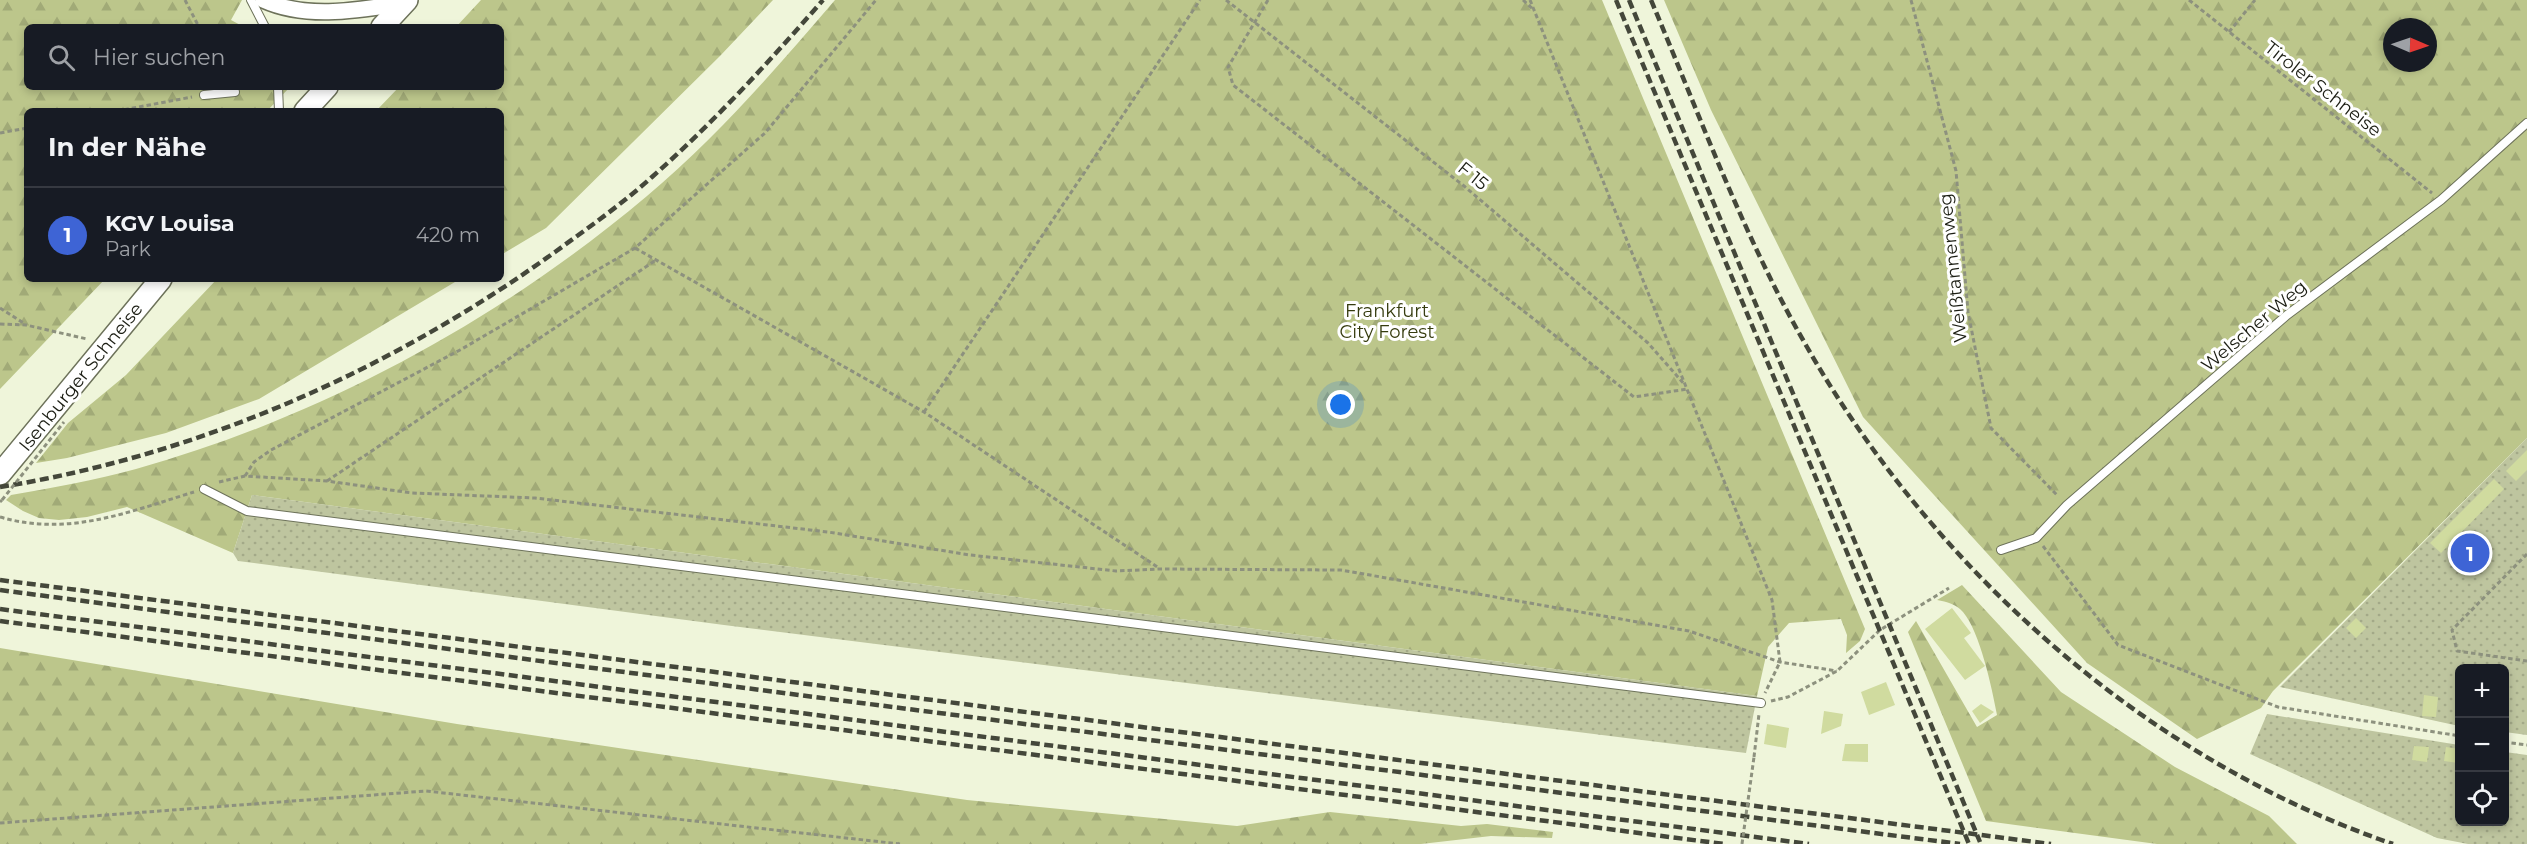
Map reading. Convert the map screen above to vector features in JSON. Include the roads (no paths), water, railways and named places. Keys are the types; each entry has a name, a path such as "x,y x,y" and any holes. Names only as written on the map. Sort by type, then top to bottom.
{"main road":[{"path":"385,24 406,1"},
{"path":"308,108 324,90"},
{"name":"Isenburger Schneise","path":"0,474 55,420 159,282"}],"street":[{"path":"263,0 284,7 322,11 354,11 406,1"}],"lane":[{"path":"251,0 263,24"},
{"path":"278,90 279,108"},
{"path":"204,95 235,92"},
{"name":"Welscher Weg","path":"2001,550 2036,538 2067,506 2287,315 2441,200 2527,123"},
{"path":"204,489 247,511 1761,703"}],"railway":[{"path":"0,487 75,473 220,430 291,402 360,370 427,334 492,295 555,252 641,187 762,69 823,0"},
{"path":"1616,0 1969,844"},
{"path":"1629,0 1980,842"},
{"path":"1651,0 1743,220 1784,306 1859,429 1918,507 1984,581 2056,648 2133,709 2216,762 2302,808 2393,844"},
{"path":"0,580 2051,844"},
{"path":"0,590 1960,844"},
{"path":"0,609 1809,844"},
{"path":"0,621 1724,844"}],"place":[{"name":"KGV Louisa","path":"2470,553"}],"park label":[{"name":"Frankfurt City Forest","path":"1387,321"}]}
